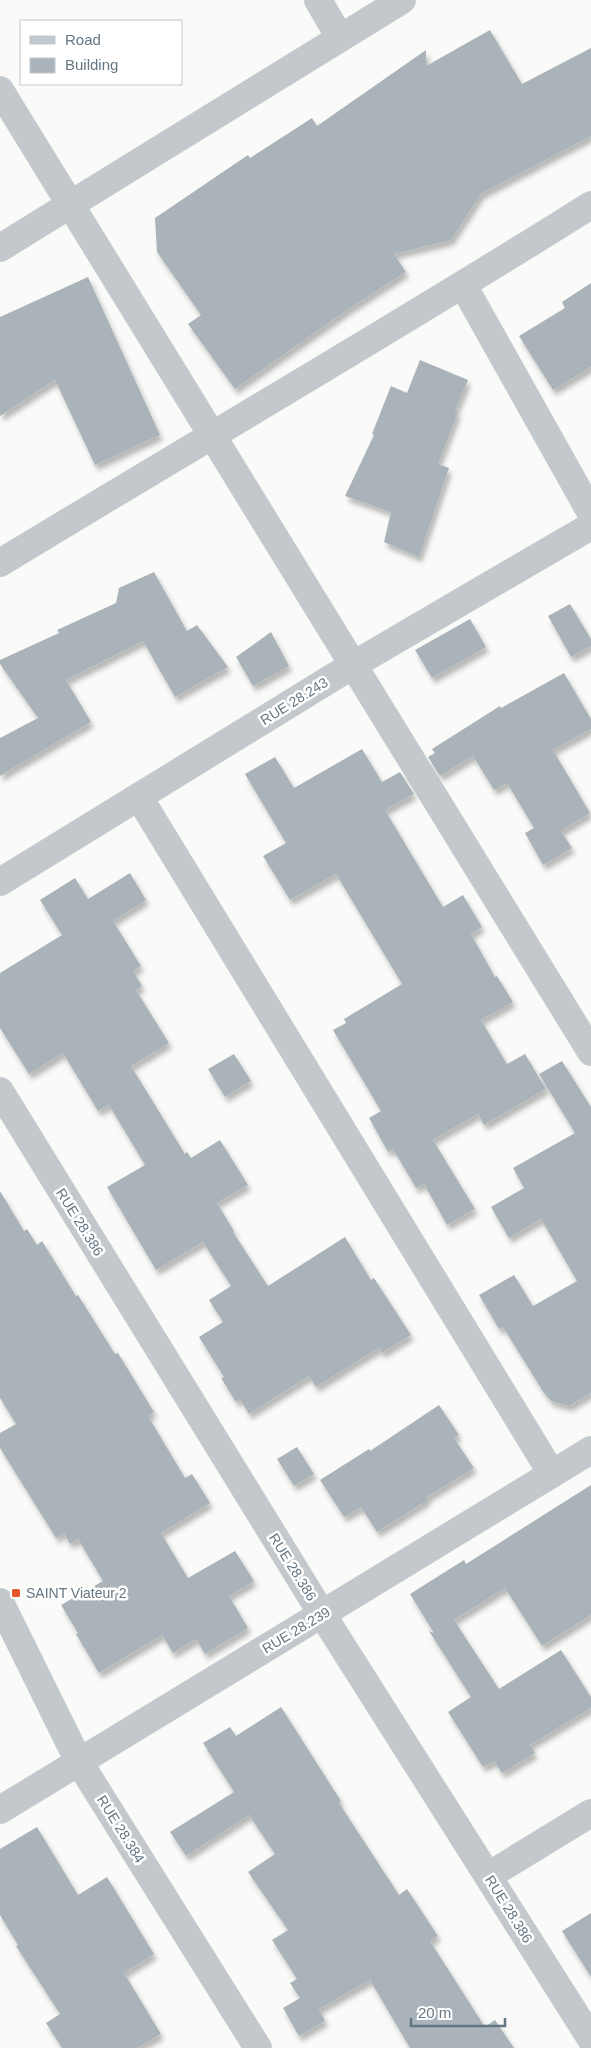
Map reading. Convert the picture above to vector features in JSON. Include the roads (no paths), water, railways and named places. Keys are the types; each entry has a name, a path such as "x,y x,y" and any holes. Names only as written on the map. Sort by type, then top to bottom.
{"street":[{"path":"318,0 340,38"},
{"path":"0,248 402,0"},
{"path":"0,90 591,1052"},
{"path":"0,563 211,434 463,285 591,204"},
{"path":"463,285 591,512"},
{"name":"RUE 28.243","path":"0,882 353,664 591,526"},
{"path":"138,797 552,1474"},
{"name":"RUE 28.386","path":"0,1091 322,1614 591,2039"},
{"name":"RUE 28.239","path":"0,1810 591,1450"},
{"name":"RUE 28.384","path":"0,1602 79,1762 258,2048"},
{"path":"488,1876 591,1813"}],"place":[{"name":"SAINT Viateur 2","path":"16,1593"}]}
